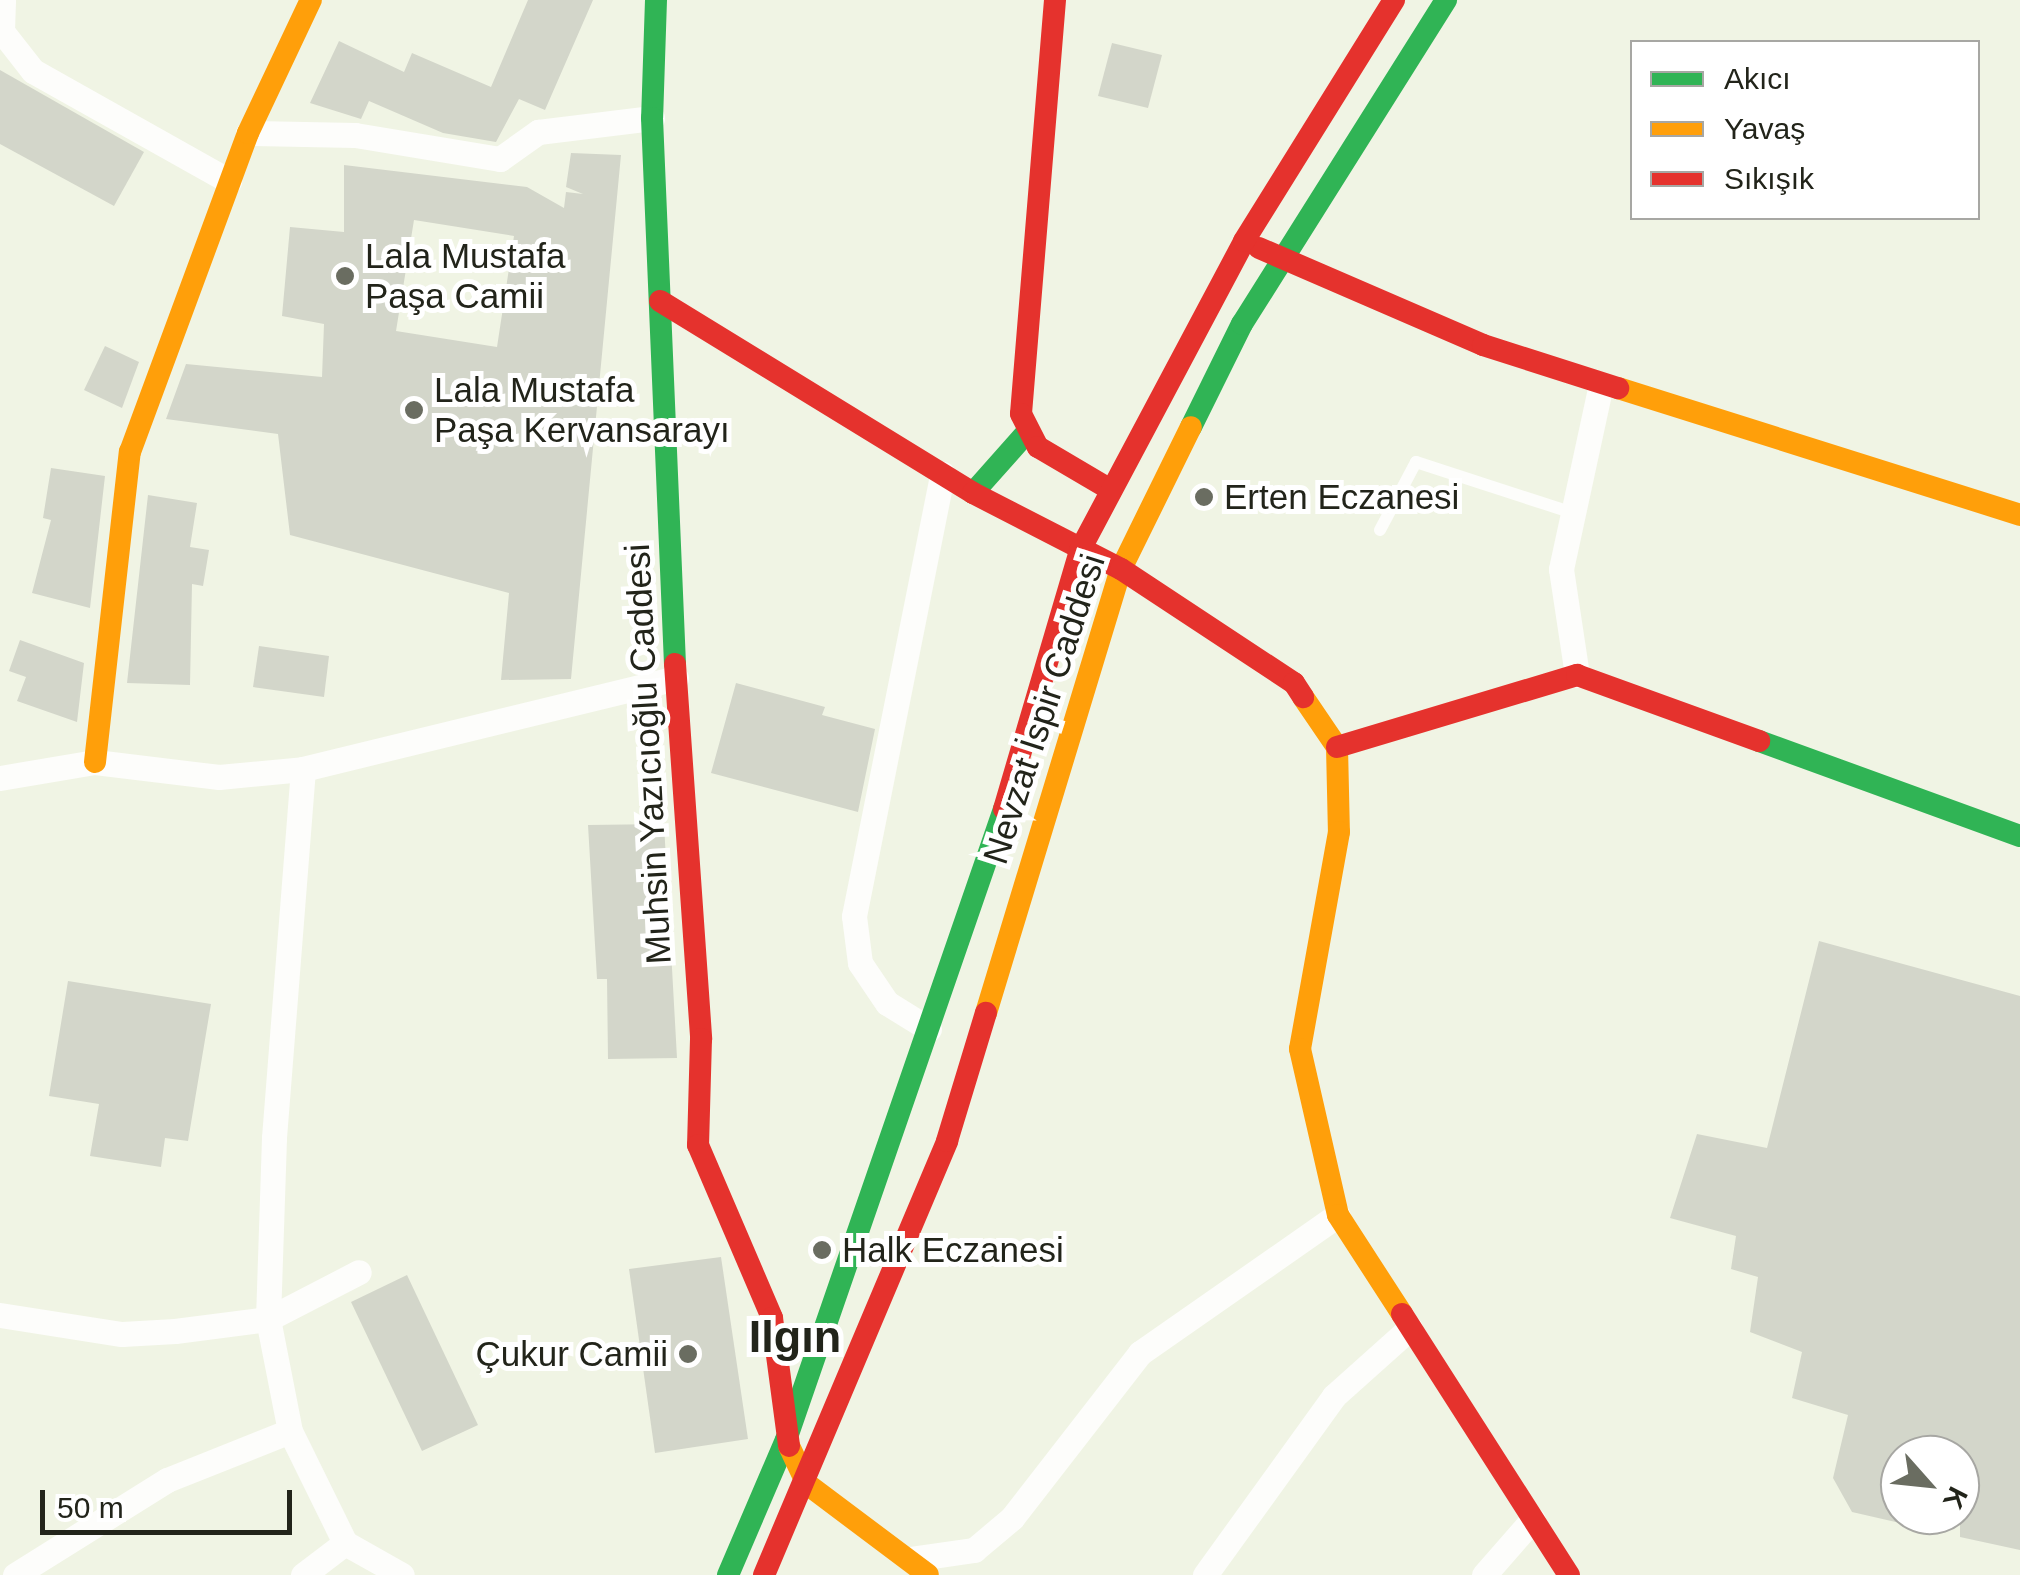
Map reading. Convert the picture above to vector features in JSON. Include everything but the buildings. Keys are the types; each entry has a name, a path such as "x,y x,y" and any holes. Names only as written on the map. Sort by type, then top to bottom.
{"street":[{"path":"3,0 1,29 34,70 229,181"},
{"path":"95,762 130,452 248,133 311,0"},
{"name":"Muhsin Yazıcıoğlu Caddesi","path":"656,0 652,118 676,678 701,1039 698,1146 772,1318 786,1440 806,1484"},
{"path":"1054,0 1021,414 1028,432 1059,465 1112,490"},
{"name":"Nevzat İspir Caddesi","path":"728,1575 786,1440 996,838 1080,550 1244,240 1394,0"},
{"name":"Nevzat İspir Caddesi","path":"764,1575 806,1484 838,1391 946,1141 1121,569 1242,324 1446,0"},
{"path":"248,133 354,134 500,158 538,132 652,118"},
{"path":"1244,240 1483,345 2020,515"},
{"path":"660,300 973,493 1121,569 1294,683 1336,747 1339,832 1300,1049 1338,1215 1568,1575"},
{"path":"1577,675 1561,569 1570,512 1601,384"},
{"path":"973,493 1028,432"},
{"path":"929,1029 887,1003 860,962 854,916 942,474"},
{"path":"1336,747 1577,675 2020,836"},
{"path":"0,778 95,762 219,777 303,768 676,678"},
{"path":"303,768 274,1138 268,1319 290,1431 345,1543 402,1575"},
{"path":"806,1484 920,1567 974,1550 1012,1518 1140,1353 1338,1215"},
{"path":"0,1314 122,1334 268,1319 359,1272"},
{"path":"1204,1575 1334,1396 1410,1328"},
{"path":"14,1575 167,1480 290,1431"},
{"path":"1484,1575 1532,1519"},
{"path":"302,1575 345,1543"}],"lane":[{"path":"1380,530 1416,462 1570,512"}],"traffic: fast":[{"path":"656,0 652,118 675,664"},
{"path":"1191,427 1242,324 1446,0"},
{"path":"973,493 1028,431"},
{"path":"1759,741 2020,836"},
{"path":"728,1575 786,1440 1004,809"}],"traffic: slow":[{"path":"95,762 130,452 248,133 311,0"},
{"path":"1618,388 2020,515"},
{"path":"986,1013 1121,569 1191,427"},
{"path":"1303,697 1337,747 1339,832 1300,1049 1338,1215 1402,1314"},
{"path":"789,1446 807,1484 928,1575"}],"traffic: jam":[{"path":"1055,0 1021,414 1038,447 1111,490"},
{"path":"1004,809 1080,550 1244,241 1394,0"},
{"path":"1259,248 1483,345 1618,388"},
{"path":"660,301 973,493 1121,569 1294,683 1303,697"},
{"path":"675,664 701,1039 698,1145 772,1318 789,1446"},
{"path":"1337,747 1577,675 1759,741"},
{"path":"764,1575 947,1141 986,1013"},
{"path":"1402,1314 1569,1575"}],"place":[{"name":"Lala Mustafa Paşa Camii","path":"345,276"},
{"name":"Lala Mustafa Paşa Kervansarayı","path":"414,410"},
{"name":"Erten Eczanesi","path":"1204,497"},
{"name":"Halk Eczanesi","path":"822,1250"},
{"name":"Çukur Camii","path":"688,1354"}],"district":[{"name":"Ilgın","path":"795,1337"}]}
